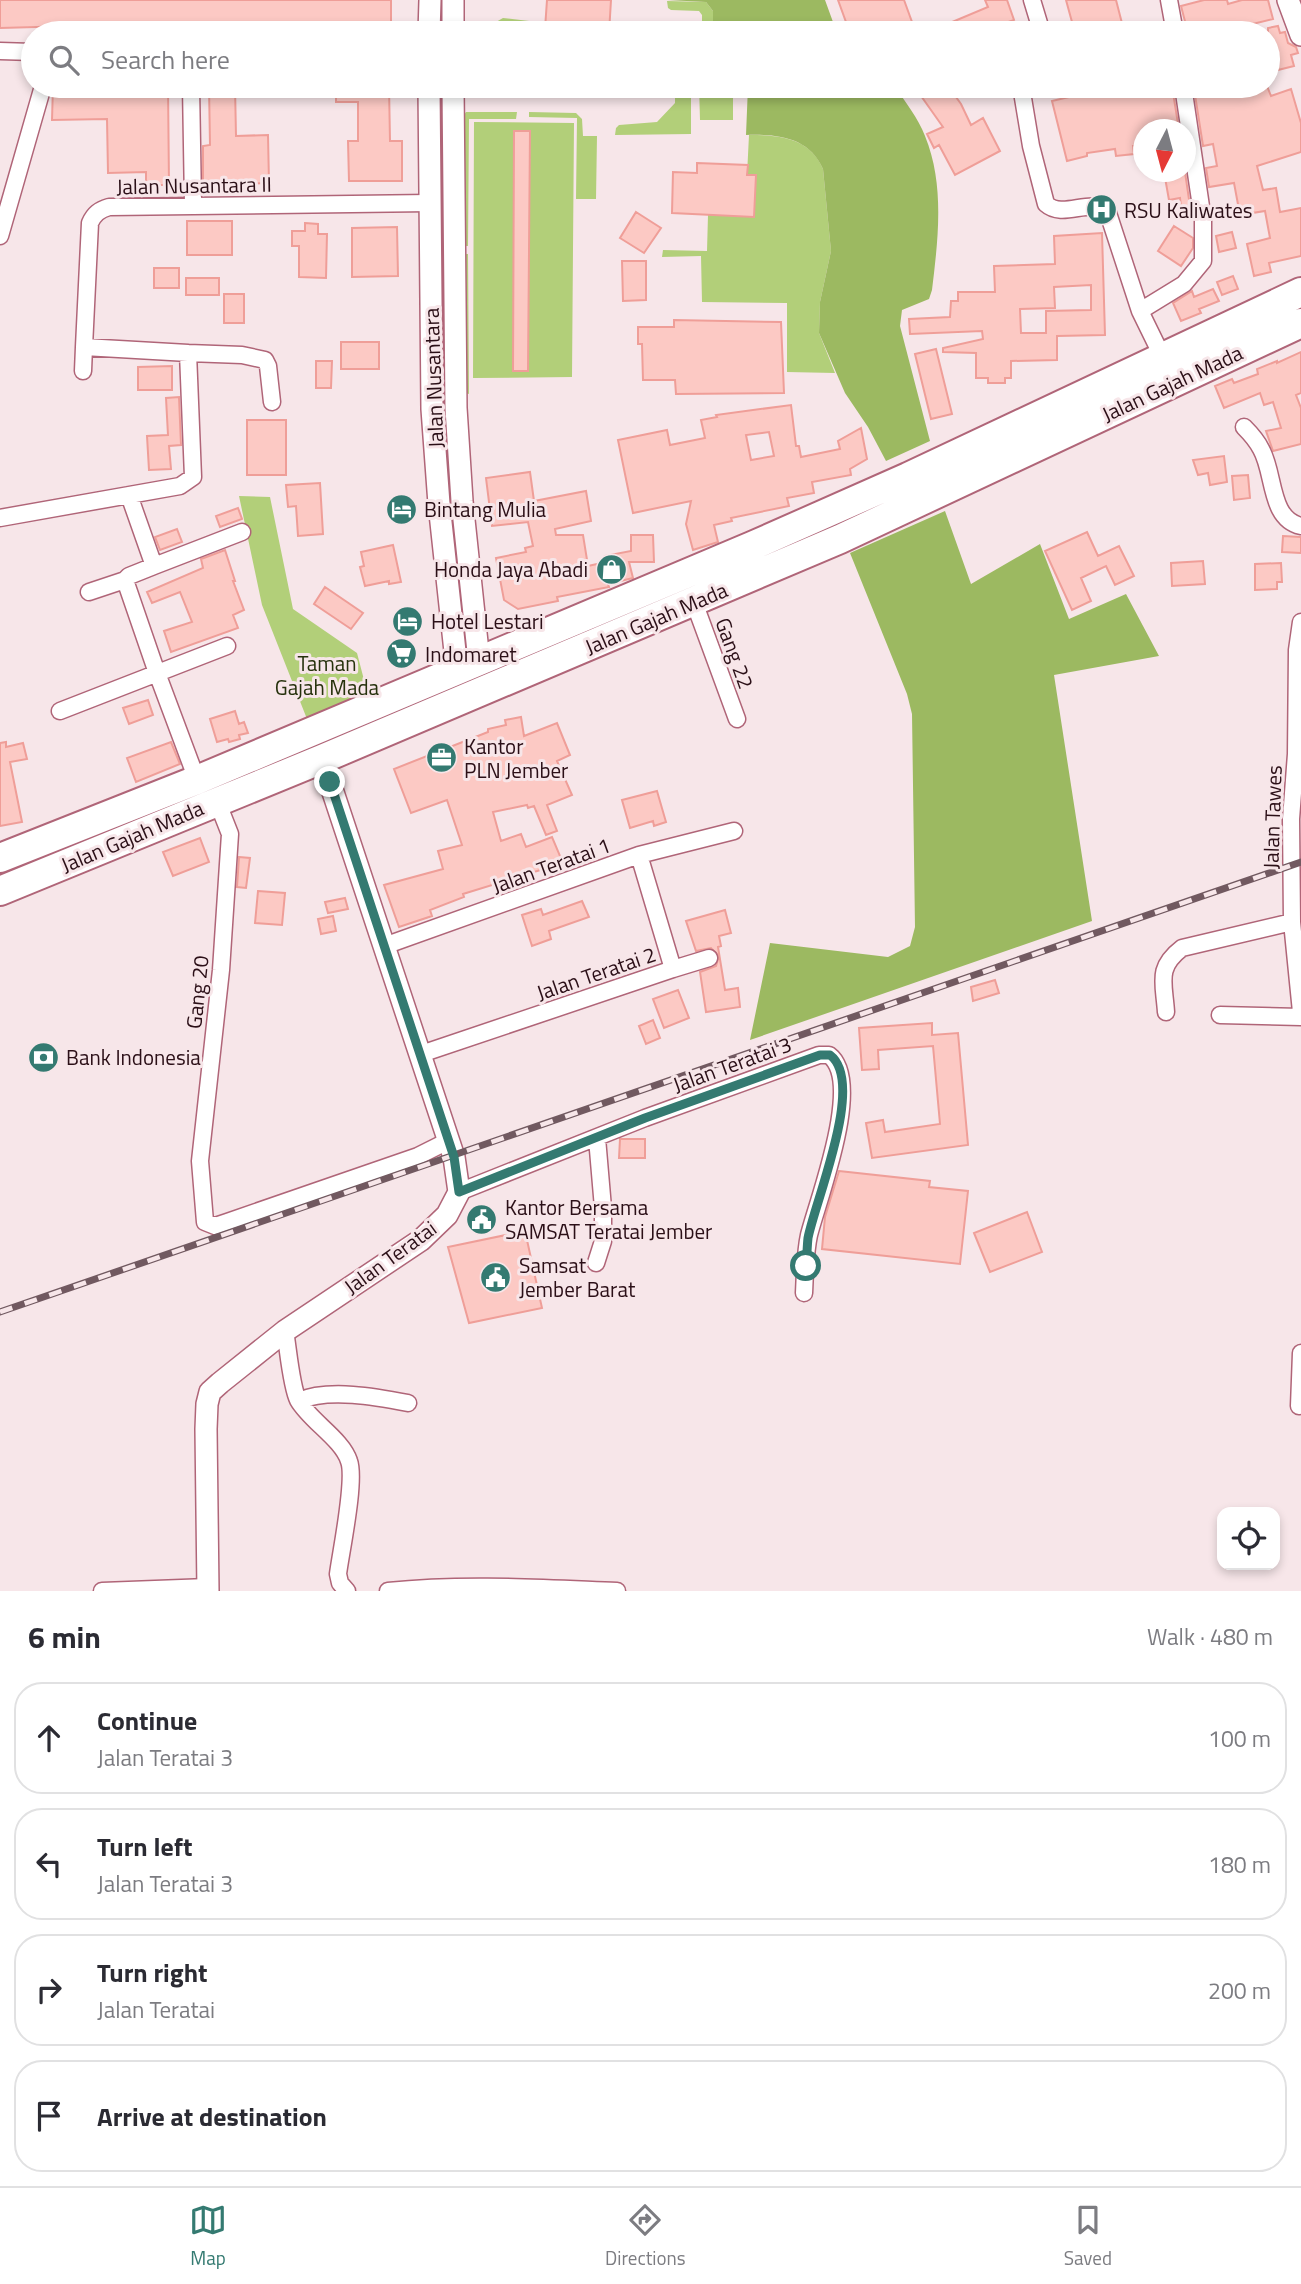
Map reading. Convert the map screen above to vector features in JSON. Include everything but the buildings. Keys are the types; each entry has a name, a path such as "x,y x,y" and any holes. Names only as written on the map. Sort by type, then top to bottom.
{"highway":[{"name":"Jalan Gajah Mada","path":"0,858 197,780 812,519 1301,292"},
{"name":"Jalan Gajah Mada","path":"0,891 322,759 840,539 1301,323"},
{"path":"1059,406 1071,431"}],"street":[{"path":"429,21 430,0"},
{"path":"453,0 453,21"},
{"path":"1032,0 1038,21"},
{"path":"1169,0 1173,21"},
{"path":"1288,0 1301,36"},
{"path":"0,51 21,52"},
{"path":"0,236 40,98"},
{"path":"191,98 193,204"},
{"name":"Jalan Nusantara","path":"429,98 432,409 440,517 468,665"},
{"name":"Jalan Nusantara","path":"453,98 456,408 468,665"},
{"path":"1023,98 1046,204 1057,211 1095,205 1107,210 1140,311 1163,356"},
{"path":"1140,311 1184,284 1203,261 1203,220 1185,98"},
{"name":"Jalan Nusantara II","path":"84,347 90,223 94,214 109,207 430,202"},
{"path":"83,371 84,347 242,355 265,360 272,402"},
{"path":"0,518 180,486 193,477 188,353"},
{"path":"1244,426 1262,450 1279,508 1287,520 1301,526"},
{"path":"129,495 154,566"},
{"path":"89,592 243,532"},
{"path":"125,580 197,780"},
{"name":"Gang 22","path":"694,602 737,719"},
{"name":"Jalan Tawes","path":"1301,622 1297,650 1296,754 1291,820 1292,922 1298,940 1301,1015"},
{"path":"60,711 227,646"},
{"path":"322,759 454,1157 459,1192"},
{"name":"Gang 20","path":"217,801 230,834 221,970 200,1161 200,1189 205,1222 215,1226 418,1156 448,1141"},
{"name":"Jalan Teratai 1","path":"384,946 639,855 734,831"},
{"name":"Jalan Teratai 2","path":"421,1054 673,969 639,855"},
{"path":"1166,1012 1163,974 1168,959 1182,948 1292,922"},
{"path":"673,969 709,958"},
{"path":"1220,1015 1301,1015"},
{"name":"Jalan Teratai 3","path":"459,1192 645,1118 820,1055 830,1055 838,1063 843,1099 838,1135 808,1238 804,1293"},
{"path":"596,1263 603,1241 597,1138"},
{"name":"Jalan Teratai","path":"208,1589 206,1404 210,1392 285,1331 421,1240 447,1215 459,1192"},
{"path":"285,1331 296,1396 349,1461 351,1479 338,1574 340,1583 347,1591"},
{"path":"1298,1406 1301,1353"},
{"path":"299,1401 326,1395 379,1397 408,1403"},
{"path":"388,1591 414,1588 530,1587 617,1591"},
{"path":"102,1591 208,1589"}],"green space":[{"path":"667,0 825,0 833,21 713,21 713,11 706,2"},
{"path":"667,1 706,2 713,11 713,21 702,21 699,11 668,8"},
{"path":"503,18 529,21 498,21"},
{"path":"437,98 446,98 447,399 442,400"},
{"path":"675,98 691,98 691,134 615,135 619,125 657,122 675,103"},
{"path":"699,98 733,98 733,120 700,120"},
{"path":"748,98 902,98 915,116 925,136 935,174 938,232 929,299 902,310 900,326 930,441 886,461 868,427 845,393 819,333 820,302 831,251 823,169 817,158 810,150 791,140 770,135 746,135"},
{"path":"466,112 517,112 516,119 469,119 468,246 463,246 464,115"},
{"path":"529,112 576,113 582,119 583,136 597,136 596,199 576,199 577,118 529,117"},
{"path":"474,122 574,123 572,377 473,378"},
{"path":"749,135 793,140 810,151 823,169 831,251 820,302 819,333 835,373 787,372 787,303 702,302 701,256 662,257 663,250 707,251 708,215 754,216 756,175 747,175"},
{"path":"463,254 468,254 469,394 465,393"},
{"path":"447,420 465,622 462,624 459,623 441,421"},
{"name":"Taman Gajah Mada","path":"239,496 270,497 293,609 357,653 369,699 307,719 262,605"},
{"path":"945,511 971,584 1040,544 1069,619 1126,594 1159,656 1054,675 1092,921 750,1040 770,943 888,957 910,946 915,927 912,714 907,694 850,553"}],"railway":[{"path":"0,1312 1301,862"}],"place":[{"name":"RSU Kaliwates","path":"1101,210"},
{"name":"Bintang Mulia","path":"401,509"},
{"name":"Honda Jaya Abadi","path":"611,569"},
{"name":"Hotel Lestari","path":"408,621"},
{"name":"Indomaret","path":"402,654"},
{"name":"Kantor PLN Jember","path":"441,758"},
{"name":"Bank Indonesia","path":"43,1057"},
{"name":"Kantor Bersama SAMSAT Teratai Jember","path":"482,1219"},
{"name":"Samsat Jember Barat","path":"496,1277"}],"route":[{"path":"330,782 454,1157 459,1192 645,1118 820,1055 830,1055 838,1063 843,1099 838,1135 808,1238 806,1266"}]}
